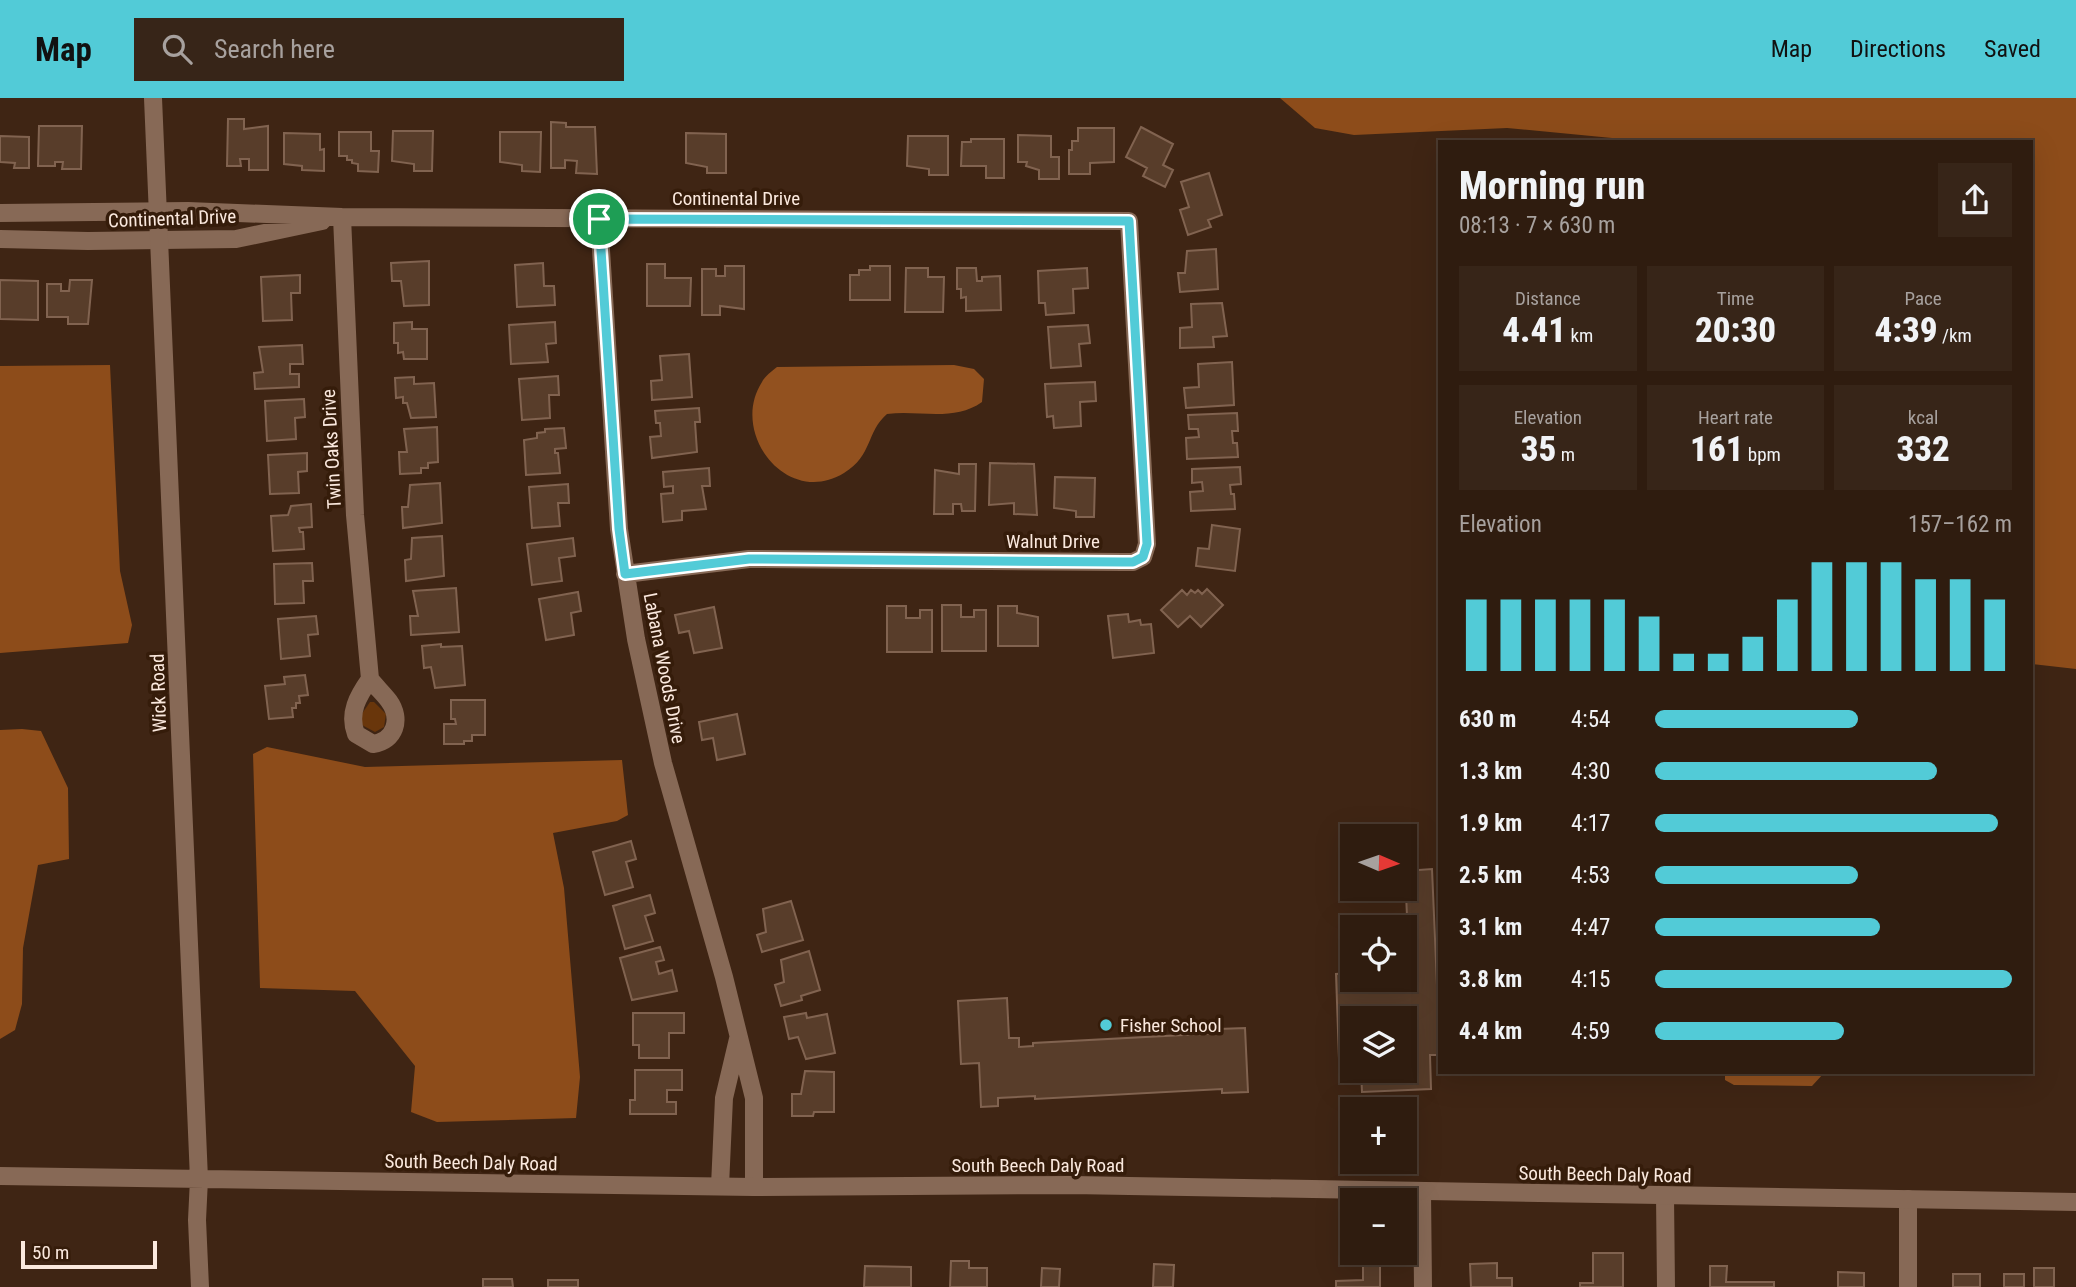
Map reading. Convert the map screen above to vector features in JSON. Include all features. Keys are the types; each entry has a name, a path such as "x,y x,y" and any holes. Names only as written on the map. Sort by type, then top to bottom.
{"street":[{"name":"Wick Road","path":"153,98 199,1179 197,1220 200,1287"},
{"name":"Continental Drive","path":"0,213 158,211 342,217 1129,221"},
{"name":"Continental Drive","path":"0,239 236,239 342,217"},
{"name":"Twin Oaks Drive","path":"342,217 355,515 370,679"},
{"name":"Labana Woods Drive","path":"599,219 619,529 625,574 663,763 739,1032 754,1098 754,1187"},
{"name":"Walnut Drive","path":"625,574 749,559 1133,562 1143,557 1147,544 1129,221"},
{"name":"Labana Woods Drive","path":"720,1186 724,1098 739,1032"},
{"name":"South Beech Daly Road","path":"0,1175 754,1187 1072,1185 2076,1202"},
{"path":"1422,1193 1423,1287"},
{"path":"1665,1196 1666,1287"},
{"path":"1908,1199 1908,1287"}],"shaded area":[{"path":"1280,98 2076,98 2076,669 2033,664 2033,140 1618,140 1507,128 1354,135 1315,128"},
{"path":"110,365 120,571 132,625 128,643 0,653 0,366"},
{"path":"954,365 974,369 984,379 982,402 960,412 948,414 887,414 880,421 860,459 844,473 823,481 802,481 784,473 769,460 758,442 753,423 754,402 763,380 777,367"},
{"path":"370,702 374,702 386,714 384,727 375,732 362,725 361,715"},
{"path":"0,730 41,731 68,788 69,859 38,865 23,948 22,1004 15,1030 0,1039"},
{"path":"267,747 365,767 622,760 628,815 617,821 553,833 564,888 580,1077 576,1118 437,1122 411,1112 415,1066 355,991 260,988 253,754"},
{"path":"1725,1074 1823,1074 1812,1086 1734,1085 1725,1080"}],"building":[{"path":"228,119 244,119 244,129 268,126 268,170 249,170 249,159 240,159 241,166 227,166"},
{"path":"551,122 566,123 566,127 595,127 597,174 576,173 577,161 565,160 565,168 551,168"},
{"path":"39,126 82,126 81,169 62,169 63,162 55,162 55,166 38,166"},
{"path":"1141,127 1173,144 1163,165 1173,170 1165,187 1143,176 1147,168 1126,157"},
{"path":"1078,128 1114,128 1114,162 1090,163 1090,174 1069,174 1069,150 1072,150 1072,141 1078,141"},
{"path":"393,131 433,131 432,171 414,171 414,164 392,161"},
{"path":"339,132 371,132 371,151 379,151 378,172 358,171 358,164 347,160 347,156 339,156"},
{"path":"500,132 541,132 540,172 522,171 522,165 500,162"},
{"path":"284,133 320,134 320,150 324,149 324,171 302,170 302,166 284,164"},
{"path":"686,133 726,134 726,173 707,173 707,167 686,163"},
{"path":"1018,135 1051,136 1051,157 1059,157 1059,179 1039,179 1039,170 1026,166 1027,162 1018,162"},
{"path":"0,136 29,137 29,168 14,168 15,163 0,162"},
{"path":"908,136 948,136 948,175 929,175 929,169 907,166"},
{"path":"971,139 1004,139 1004,178 986,178 986,166 961,166 962,142 971,142"},
{"path":"1209,173 1222,215 1208,220 1211,227 1188,235 1180,210 1189,207 1181,182"},
{"path":"1216,249 1218,289 1180,292 1178,273 1185,273 1187,251"},
{"path":"429,261 429,305 404,306 401,281 392,281 391,263"},
{"path":"543,263 544,286 554,286 555,305 517,307 515,265"},
{"path":"647,264 665,264 665,278 691,278 690,306 647,306"},
{"path":"725,266 744,266 744,309 720,306 720,315 702,315 702,269 716,269 716,276 725,276"},
{"path":"870,266 890,266 890,300 850,300 850,275 859,275 859,270 870,270"},
{"path":"906,268 928,268 928,277 944,277 943,312 905,312"},
{"path":"957,268 976,268 977,281 982,281 982,277 1000,276 1001,310 966,311 966,297 961,298 961,289 957,289"},
{"path":"1087,268 1088,288 1073,289 1074,313 1046,315 1045,303 1039,303 1038,271"},
{"path":"300,275 300,293 291,293 292,320 263,321 261,277"},
{"path":"0,280 38,281 38,320 0,319"},
{"path":"70,280 92,280 88,324 68,324 68,317 47,317 47,284 61,284 61,291 69,291"},
{"path":"1222,303 1227,336 1213,337 1214,347 1180,348 1180,328 1192,327 1191,304"},
{"path":"412,322 412,329 427,329 427,359 404,359 403,352 398,353 398,343 394,343 394,323"},
{"path":"555,322 556,343 546,344 548,362 511,364 509,325"},
{"path":"1088,325 1090,343 1079,344 1081,366 1051,368 1048,327"},
{"path":"302,345 303,364 290,364 290,374 299,374 299,387 255,389 254,373 263,372 259,347"},
{"path":"689,354 692,397 652,400 651,381 662,380 660,356"},
{"path":"1232,362 1234,405 1186,408 1184,388 1199,387 1198,364"},
{"path":"558,376 559,395 549,395 550,418 522,420 519,379"},
{"path":"414,377 414,384 434,383 436,417 411,418 407,403 403,403 403,397 396,398 395,378"},
{"path":"1095,382 1096,401 1080,402 1081,426 1054,428 1053,416 1047,417 1045,384"},
{"path":"304,399 305,417 295,418 296,439 267,441 265,401"},
{"path":"699,408 700,422 695,422 697,452 652,458 650,437 661,436 655,411"},
{"path":"1237,413 1238,431 1232,431 1233,443 1237,443 1238,457 1187,459 1186,438 1199,437 1198,429 1189,429 1188,415"},
{"path":"437,427 438,462 428,463 428,468 421,468 421,473 400,474 399,452 407,452 404,429"},
{"path":"564,428 566,448 555,449 555,453 558,453 560,473 526,475 524,440 537,438 537,433 545,432 545,429"},
{"path":"307,453 307,471 298,472 299,493 270,494 268,455"},
{"path":"990,463 1034,464 1037,515 1014,514 1014,503 989,505"},
{"path":"959,464 976,464 975,511 962,511 961,504 953,504 953,514 934,514 935,470 959,474"},
{"path":"1240,467 1241,484 1230,485 1235,509 1191,511 1190,492 1203,491 1202,482 1192,483 1192,469"},
{"path":"709,468 710,486 702,486 706,509 682,511 682,520 663,522 661,494 673,493 673,486 664,487 663,472"},
{"path":"1055,477 1095,478 1094,517 1076,517 1076,511 1054,508"},
{"path":"440,483 442,523 403,528 402,507 408,507 410,485"},
{"path":"568,484 569,503 558,503 560,526 532,528 529,487"},
{"path":"311,504 312,527 299,528 300,532 303,532 304,549 273,551 271,516 288,515 291,506"},
{"path":"1212,525 1240,529 1235,571 1196,566 1198,548 1209,549"},
{"path":"442,536 444,576 406,581 405,560 411,559 412,538"},
{"path":"573,538 575,556 559,558 562,581 532,585 527,544"},
{"path":"312,563 313,581 303,581 304,603 275,604 274,564"},
{"path":"456,588 459,632 411,635 410,616 418,616 413,591"},
{"path":"1207,589 1223,605 1201,627 1190,616 1178,627 1161,610 1182,590 1187,595 1191,590 1195,593 1198,590 1202,594"},
{"path":"578,592 581,611 571,613 574,635 546,640 539,599"},
{"path":"942,605 961,605 961,617 974,617 974,610 986,610 986,651 942,651"},
{"path":"887,606 906,606 906,618 920,618 920,610 932,610 932,652 887,652"},
{"path":"998,606 1017,606 1017,613 1038,617 1038,646 998,646"},
{"path":"714,607 722,648 694,653 689,631 679,633 675,615"},
{"path":"1128,614 1129,622 1140,620 1141,625 1151,624 1154,653 1113,658 1108,616"},
{"path":"316,616 318,634 308,635 310,656 281,659 278,619"},
{"path":"441,644 441,647 462,646 465,685 435,688 431,667 424,668 422,646"},
{"path":"305,675 308,695 299,696 300,703 296,703 296,708 292,708 293,717 269,719 265,686 285,684 284,677"},
{"path":"451,700 485,700 485,735 472,735 472,741 464,741 464,744 444,744 444,724 456,724 455,719 451,719"},
{"path":"737,714 745,754 717,760 713,738 702,740 699,722"},
{"path":"631,841 636,859 626,862 633,887 605,895 593,852"},
{"path":"1432,869 1438,1055 1430,1055 1431,1089 1362,1092 1362,1083 1417,1083 1417,1006 1340,1006 1339,1059 1336,974 1340,974 1340,992 1417,992 1417,915 1407,915 1406,901 1418,901 1418,870"},
{"path":"650,895 655,913 645,916 653,941 625,949 613,906"},
{"path":"791,901 803,940 762,952 757,935 766,932 763,909"},
{"path":"660,947 664,960 656,962 659,974 672,970 677,991 632,1000 620,958"},
{"path":"809,951 820,990 801,996 802,1000 781,1006 775,985 784,982 781,960"},
{"path":"1007,998 1009,1038 1019,1038 1019,1047 1033,1046 1033,1043 1220,1033 1219,1029 1245,1028 1248,1092 1222,1093 1222,1089 1035,1099 1035,1096 998,1098 998,1106 981,1107 979,1063 961,1064 958,1001"},
{"path":"633,1013 684,1013 684,1033 669,1033 669,1058 639,1058 639,1045 633,1045"},
{"path":"806,1013 807,1018 827,1014 835,1053 806,1059 798,1037 789,1039 784,1017"},
{"path":"635,1070 682,1070 682,1090 667,1090 667,1102 676,1102 676,1114 630,1114 630,1100 635,1100"},
{"path":"805,1071 834,1072 834,1112 792,1116 792,1094 801,1094"},
{"path":"1593,1253 1623,1253 1623,1287 1580,1287 1580,1283 1593,1283"},
{"path":"951,1261 969,1261 969,1268 987,1268 987,1287 950,1287"},
{"path":"1497,1263 1497,1278 1512,1278 1512,1287 1471,1287 1470,1264"},
{"path":"1154,1264 1174,1265 1173,1287 1153,1287"},
{"path":"1363,1265 1380,1265 1380,1287 1336,1287 1336,1281 1363,1280"},
{"path":"865,1266 911,1267 911,1287 864,1287"},
{"path":"1710,1266 1727,1266 1726,1282 1774,1282 1774,1287 1710,1287"},
{"path":"1042,1268 1060,1269 1059,1287 1041,1287"},
{"path":"2034,1268 2054,1268 2054,1287 2034,1287"},
{"path":"1838,1272 1864,1273 1864,1287 1838,1287"},
{"path":"1953,1274 1980,1274 1980,1287 1953,1287"},
{"path":"2004,1274 2024,1274 2024,1287 2004,1287"},
{"path":"483,1279 512,1279 513,1287 483,1287"},
{"path":"548,1280 578,1280 578,1287 548,1287"}],"place":[{"name":"Fisher School","path":"1106,1025"}],"route":[{"path":"599,219 1129,221 1147,544 1143,557 1133,562 749,559 625,574 619,529 599,219"}]}
